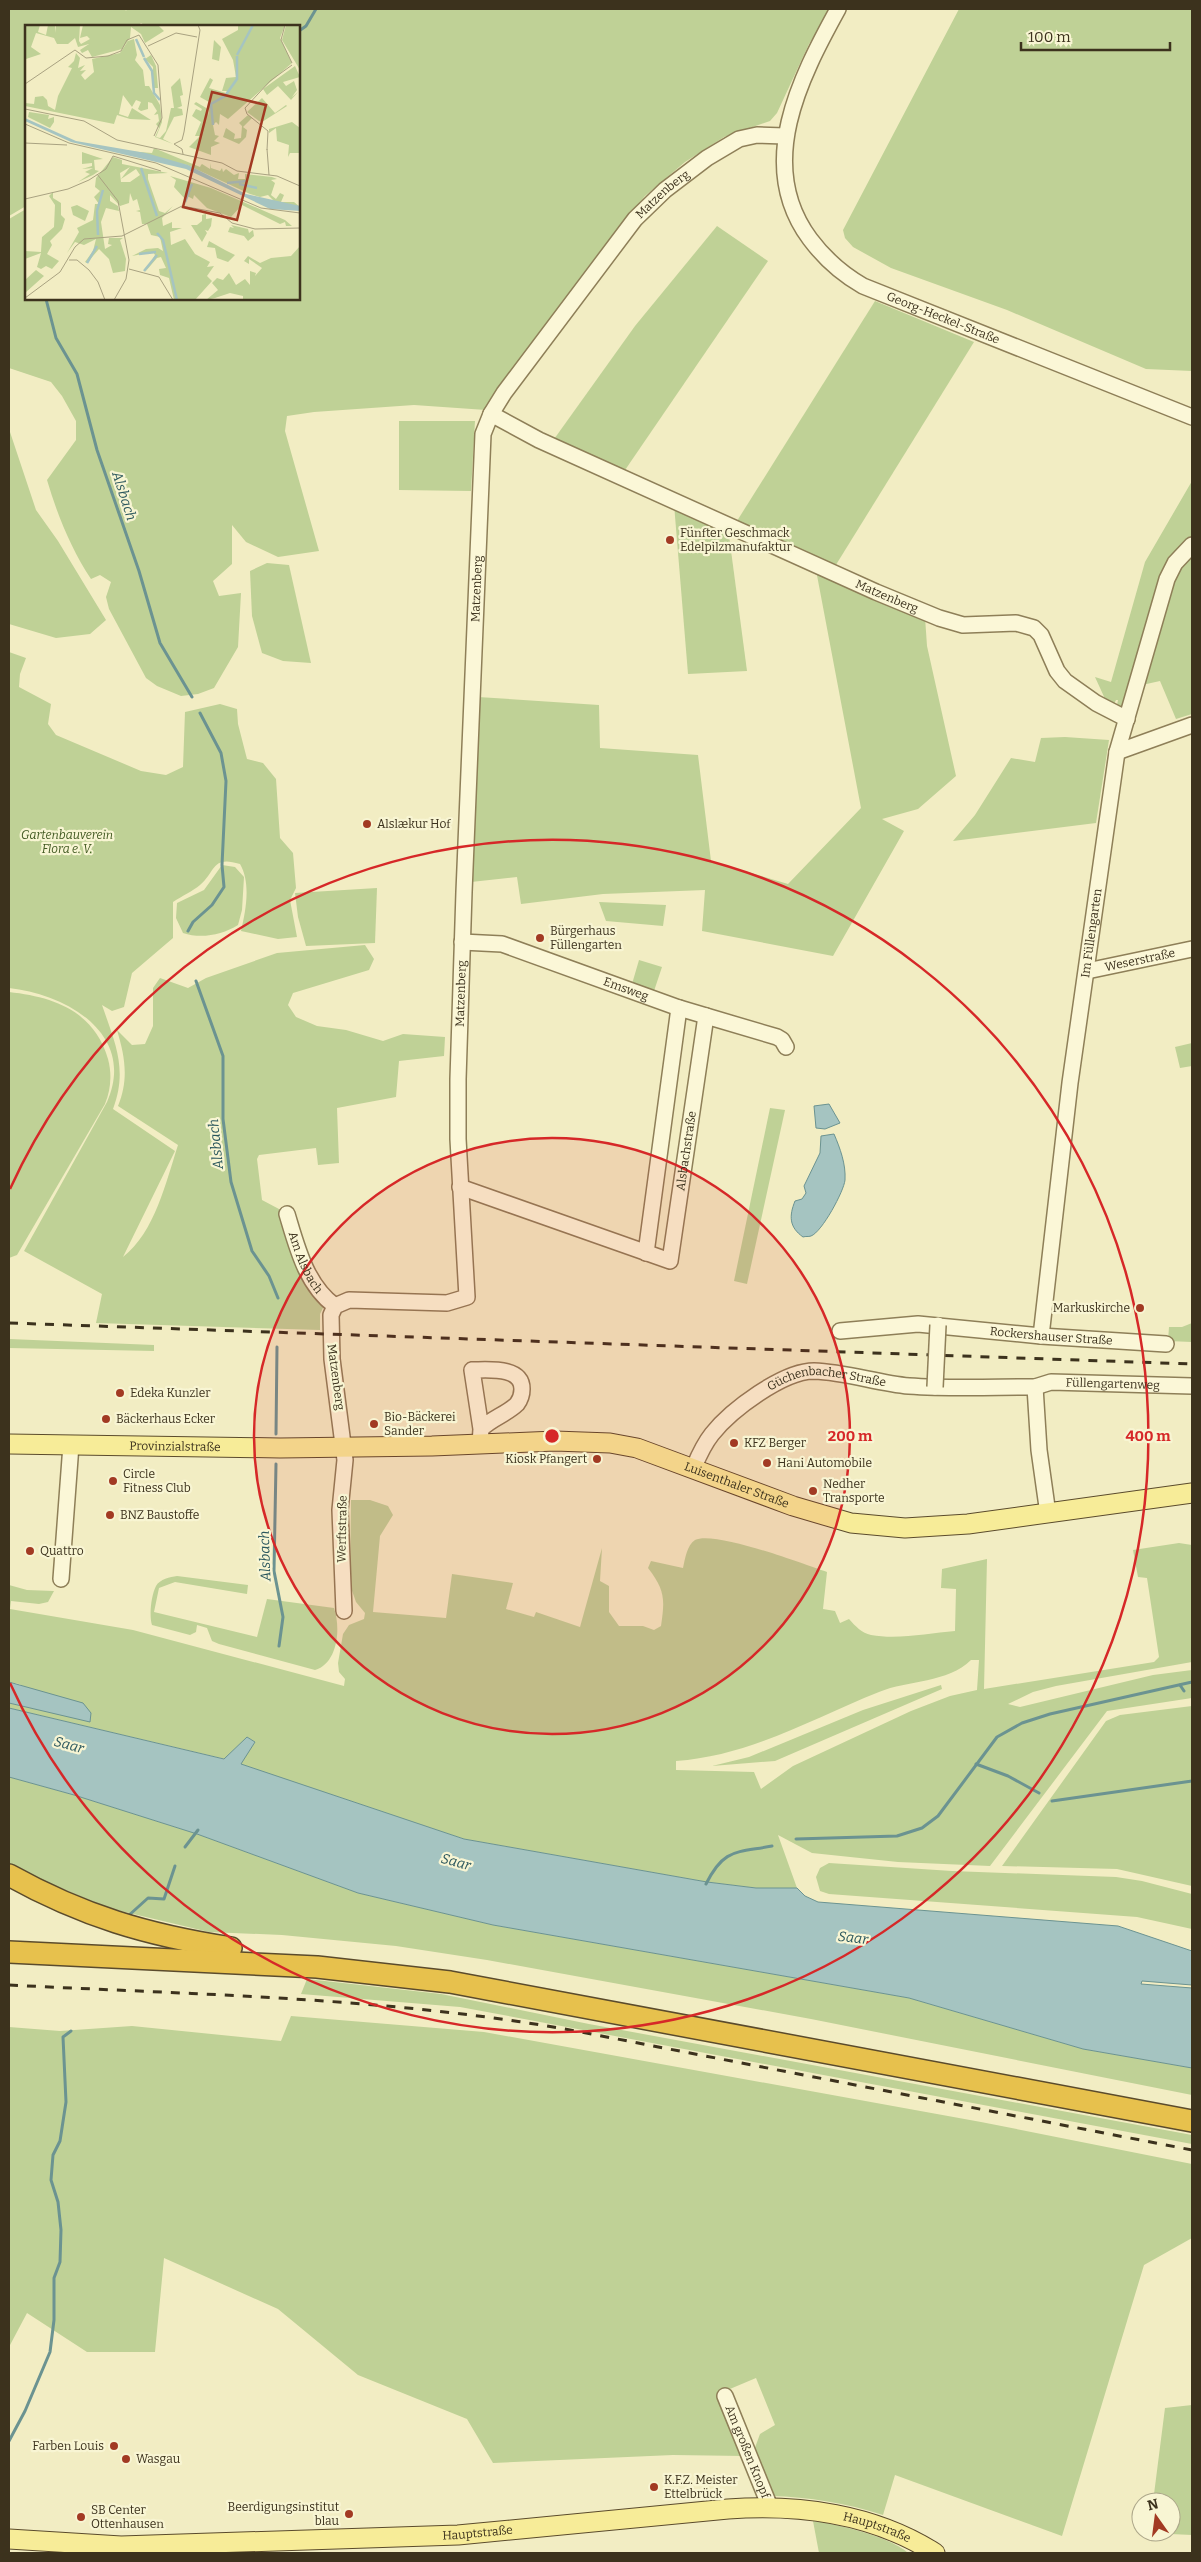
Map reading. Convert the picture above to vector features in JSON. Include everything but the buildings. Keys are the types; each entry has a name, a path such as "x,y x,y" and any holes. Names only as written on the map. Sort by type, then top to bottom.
{"highway":[{"path":"9,1876 66,1905 125,1926 167,1937 231,1948"},
{"path":"9,1939 231,1948 318,1954 457,1970 1192,2107"},
{"path":"9,1952 307,1966 450,1982 643,2016 1192,2121"}],"main road":[{"name":"Luisenthaler Straße","path":"280,1448 344,1447 481,1436 556,1441 610,1442 637,1448 802,1509 851,1523 881,1527 931,1527 1048,1514 1192,1493"},
{"name":"Provinzialstraße","path":"9,1444 280,1448"},
{"name":"Hauptstraße","path":"9,2538 133,2550 458,2535 728,2509 770,2507 797,2508 842,2516 911,2538 935,2553"}],"street":[{"path":"785,136 795,96 838,9"},
{"name":"Matzenberg","path":"344,1447 331,1352 331,1315 335,1306 349,1300 448,1303 466,1297 458,1122 462,942 483,434 491,414 635,219 665,190 707,158 740,139 757,135 785,136"},
{"name":"Georg-Heckel-Straße","path":"785,136 784,171 794,211 804,230 821,252 850,279 1192,417"},
{"name":"Matzenberg","path":"491,414 539,440 901,603 963,625 1016,623 1034,628 1041,635 1057,671 1065,681 1096,703 1126,719"},
{"name":"Im Füllengarten","path":"1041,1336 1070,1083 1088,971 1117,752 1167,579 1175,563 1192,545"},
{"path":"1117,752 1192,725"},
{"name":"Emsweg","path":"462,942 502,944 679,1008 777,1037 782,1040 786,1047"},
{"name":"Weserstraße","path":"1088,971 1192,949"},
{"name":"Alsbachstraße","path":"646,1253 679,1008"},
{"name":"Alsbachstraße","path":"460,1187 670,1262 706,1016"},
{"name":"Am Alsbach","path":"287,1214 305,1268 317,1289 335,1306"},
{"path":"840,1331 904,1325 938,1326 935,1387"},
{"name":"Rockershauser Straße","path":"938,1326 1041,1336 1166,1344"},
{"name":"Güchenbacher Straße","path":"694,1468 703,1446 728,1417 759,1395 801,1373 834,1373 907,1386 935,1387"},
{"name":"Füllengartenweg","path":"935,1387 1035,1387 1051,1382 1192,1386"},
{"path":"1035,1387 1039,1450 1048,1514"},
{"path":"61,1579 71,1445"},
{"name":"Werftstraße","path":"344,1447 346,1469 340,1510 344,1611"},
{"name":"Am großen Knopf","path":"725,2396 770,2507"}],"green space":[{"path":"9,9 125,9 126,11 127,9 831,9 809,44 777,113 770,121 724,137 685,162 645,196 604,246 535,338 486,410 414,405 314,412 287,416 285,431 319,551 278,557 246,542 232,525 232,564 213,581 219,596 241,593 238,647 214,688 198,694 181,696 157,686 146,678 109,609 106,597 111,582 100,575 91,579 65,531 55,506 47,480 76,440 76,421 62,396 51,382 9,368 9,219 25,210 25,300 300,300 300,25 144,25 141,23 139,25 25,25 25,207 9,216"},
{"path":"959,9 1192,9 1192,371 1146,369 1007,310 891,268 853,247 845,238 843,230"},
{"path":"717,226 768,261 623,473 552,442 635,326"},
{"path":"875,301 974,342 834,568 737,521"},
{"path":"399,421 475,421 471,491 399,490"},
{"path":"9,429 36,510 58,541 106,620 90,634 56,638 9,624"},
{"path":"1192,481 1192,538 1185,545 1125,709 1117,705 1118,700 1114,704 1106,701 1095,677 1111,682 1145,562"},
{"path":"674,504 728,528 747,671 688,674"},
{"path":"1192,552 1192,714 1176,719 1160,681 1142,685 1173,579"},
{"path":"267,563 289,565 311,663 283,661 262,653 252,616 250,571"},
{"path":"816,570 925,617 927,646 956,776 918,809 882,819 904,831 833,956 702,931 705,890 603,894 521,904 517,877 471,882 478,697 599,705 600,748 698,755 711,861 788,884 861,808"},
{"name":"Gartenbauverein Flora e. V.","path":"9,652 26,658 20,674 19,687 51,704 48,724 56,735 141,771 166,775 183,767 185,712 220,704 237,709 238,724 247,759 263,763 276,779 280,838 293,853 296,888 290,900 297,937 278,939 241,931 247,897 246,880 240,864 231,862 219,863 200,885 173,902 173,938 132,973 124,1007 112,1011 102,1005 115,1044 120,1069 117,1095 113,1109 175,1151 123,1257 134,1247 143,1234 158,1206 178,1145 118,1106 124,1087 125,1068 117,1030 132,1045 145,1044 153,1026 153,988 160,978 188,988 206,978 277,953 365,945 374,959 369,970 293,993 288,1005 296,1017 317,1026 346,1030 383,1041 403,1034 445,1037 444,1056 399,1061 396,1097 337,1108 339,1163 318,1165 316,1148 259,1155 257,1159 262,1200 279,1209 303,1272 324,1306 320,1314 320,1330 96,1323 102,1294 24,1251 107,1102 114,1078 112,1056 104,1038 91,1022 73,1009 53,999 9,988"},
{"path":"1065,737 1109,740 1096,823 953,841 975,815 1011,758 1035,762 1041,738"},
{"path":"222,865 235,867 244,877 242,910 238,925 211,935 197,936 183,933 176,918 177,903 204,890"},
{"path":"377,888 375,943 306,946 298,917 295,893"},
{"path":"599,902 666,905 663,926 606,921"},
{"path":"639,960 662,967 654,991 632,984"},
{"path":"9,992 26,994 56,1003 70,1009 82,1018 93,1029 102,1043 110,1070 110,1087 105,1104 17,1255 9,1258"},
{"path":"1192,1043 1192,1066 1180,1068 1175,1047"},
{"path":"770,1108 785,1110 747,1284 734,1281"},
{"path":"1192,1323 1192,1342 1168,1341 1169,1327 1182,1327"},
{"path":"9,1339 154,1345 154,1351 9,1348"},
{"path":"351,1500 370,1500 388,1506 393,1515 380,1536 373,1612 446,1618 452,1574 513,1583 506,1609 534,1617 536,1612 580,1627 602,1548 600,1581 609,1586 609,1612 619,1626 643,1626 654,1630 661,1626 663,1602 661,1589 648,1568 651,1561 683,1568 692,1542 705,1538 759,1549 827,1572 823,1609 835,1611 840,1623 849,1619 859,1629 871,1635 913,1636 955,1631 956,1589 941,1588 942,1569 987,1559 984,1689 1154,1662 1159,1657 1147,1578 1138,1577 1133,1550 1179,1543 1192,1545 1192,1662 1056,1686 1033,1692 1008,1704 1020,1707 1153,1675 1192,1670 1192,1698 1107,1711 990,1866 898,1862 812,1853 778,1835 797,1888 756,1888 707,1882 464,1839 240,1764 255,1742 247,1737 225,1759 9,1708 9,1703 90,1721 19,1684 9,1682 9,1585 27,1590 54,1591 48,1602 39,1604 11,1601 10,1609 133,1630 344,1686 345,1679 339,1672 338,1663 343,1634 349,1625 364,1619 365,1613 356,1602 350,1585","holes":["971,1660 979,1660 977,1690 950,1696 911,1711 793,1766 761,1789 754,1772 676,1770 676,1761 703,1758 755,1744 879,1692 939,1677 951,1673"]},
{"path":"177,1576 248,1585 247,1594 175,1582 159,1588 154,1612 257,1637 267,1599 334,1608 337,1635 333,1653 323,1666 315,1670 219,1644 212,1641 207,1628 197,1625 196,1632 190,1635 152,1625 151,1606 156,1586 163,1580"},
{"path":"941,1685 942,1689 775,1761 712,1766 749,1757 863,1710"},
{"path":"1192,1706 1192,1886 1117,1869 1002,1866 1106,1721 1120,1715"},
{"path":"9,1777 74,1795 197,1834 358,1893 493,1925 909,1998 1083,2049 1192,2068 1192,2095 811,2019 487,1960 396,1946 282,1935 209,1932 108,1908 9,1866"},
{"path":"829,1863 952,1871 1116,1877 1142,1881 1192,1894 1192,1929 1137,1917 829,1894 820,1891 816,1877 820,1868"},
{"path":"307,1979 441,1994 589,2024 1192,2135 1192,2144 460,2007 301,1994"},
{"path":"291,2016 484,2032 981,2122 1192,2164 1192,2238 1144,2265 1062,2536 895,2475 883,2515 827,2501 770,2496 753,2453 760,2434 775,2425 756,2378 718,2394 744,2456 673,2455 493,2463 467,2419 358,2375 278,2309 164,2258 155,2352 87,2352 27,2313 9,2347 9,2027 60,2031 132,2026 281,2041"},
{"path":"1192,2405 1192,2535 1181,2534 1181,2492 1154,2492 1165,2408"},
{"path":"813,2521 849,2528 877,2537 900,2547 908,2553 819,2553"}],"water":[{"path":"829,1104 840,1123 825,1129 816,1128 814,1106"},
{"path":"834,1134 844,1162 844,1185 832,1211 821,1227 811,1236 803,1237 793,1225 791,1216 793,1206 795,1201 802,1199 806,1193 804,1186 820,1153 821,1136"},
{"path":"9,1682 83,1703 91,1713 90,1722 9,1703"},
{"name":"Saar","path":"9,1708 224,1759 247,1737 255,1742 241,1764 464,1839 707,1882 756,1888 797,1888 805,1896 818,1902 1118,1926 1192,1951 1192,1985 1142,1981 1141,1984 1192,1988 1192,2068 1083,2049 909,1998 493,1925 358,1893 197,1834 74,1795 9,1777"}],"waterway":[{"name":"Alsbach","path":"300,30 306,26 316,9"},
{"name":"Alsbach","path":"46,300 56,338 77,374 97,450 139,571 160,643 192,697"},
{"name":"Alsbach","path":"188,931 193,922 212,905 224,887 222,865 226,781 221,753 200,713"},
{"name":"Alsbach","path":"196,981 223,1056 223,1119 231,1182 252,1251 269,1276 278,1298"},
{"name":"Alsbach","path":"276,1434 277,1347"},
{"name":"Alsbach","path":"276,1464 274,1571 283,1617 279,1646"},
{"path":"796,1839 897,1836 922,1828 938,1816 997,1737 1022,1723 1050,1714 1192,1682"},
{"path":"1180,1685 1184,1691"},
{"path":"976,1764 1008,1776 1039,1793"},
{"path":"1052,1801 1192,1781"},
{"path":"185,1847 198,1830"},
{"path":"706,1884 725,1858 732,1854 772,1846"},
{"path":"127,1917 148,1898 164,1899 175,1866"},
{"path":"9,2441 25,2411 50,2352 54,2320 54,2278 60,2262 61,2230 58,2202 51,2180 53,2155 60,2141 66,2102 63,2037 71,2031"}],"railway":[{"path":"9,1323 1192,1364"},
{"path":"9,1985 368,2004 510,2020 581,2032 1192,2150"}],"place":[{"name":"Fünfter Geschmack Edelpilzmanufaktur","path":"670,540"},
{"name":"Alslækur Hof","path":"367,824"},
{"name":"Bürgerhaus Füllengarten","path":"540,938"},
{"name":"Markuskirche","path":"1140,1308"},
{"name":"Edeka Kunzler","path":"120,1393"},
{"name":"Bäckerhaus Ecker","path":"106,1419"},
{"name":"Bio-Bäckerei Sander","path":"374,1424"},
{"name":"KFZ Berger","path":"734,1443"},
{"name":"Kiosk Pfangert","path":"597,1459"},
{"name":"Hani Automobile","path":"767,1463"},
{"name":"Circle Fitness Club","path":"113,1481"},
{"name":"Nedher Transporte","path":"813,1491"},
{"name":"BNZ Baustoffe","path":"110,1515"},
{"name":"Quattro","path":"30,1551"},
{"name":"Farben Louis","path":"114,2446"},
{"name":"Wasgau","path":"126,2459"},
{"name":"K.F.Z. Meister Ettelbrück","path":"654,2487"},
{"name":"Beerdigungsinstitut blau","path":"349,2514"},
{"name":"SB Center Ottenhausen","path":"81,2517"}]}
